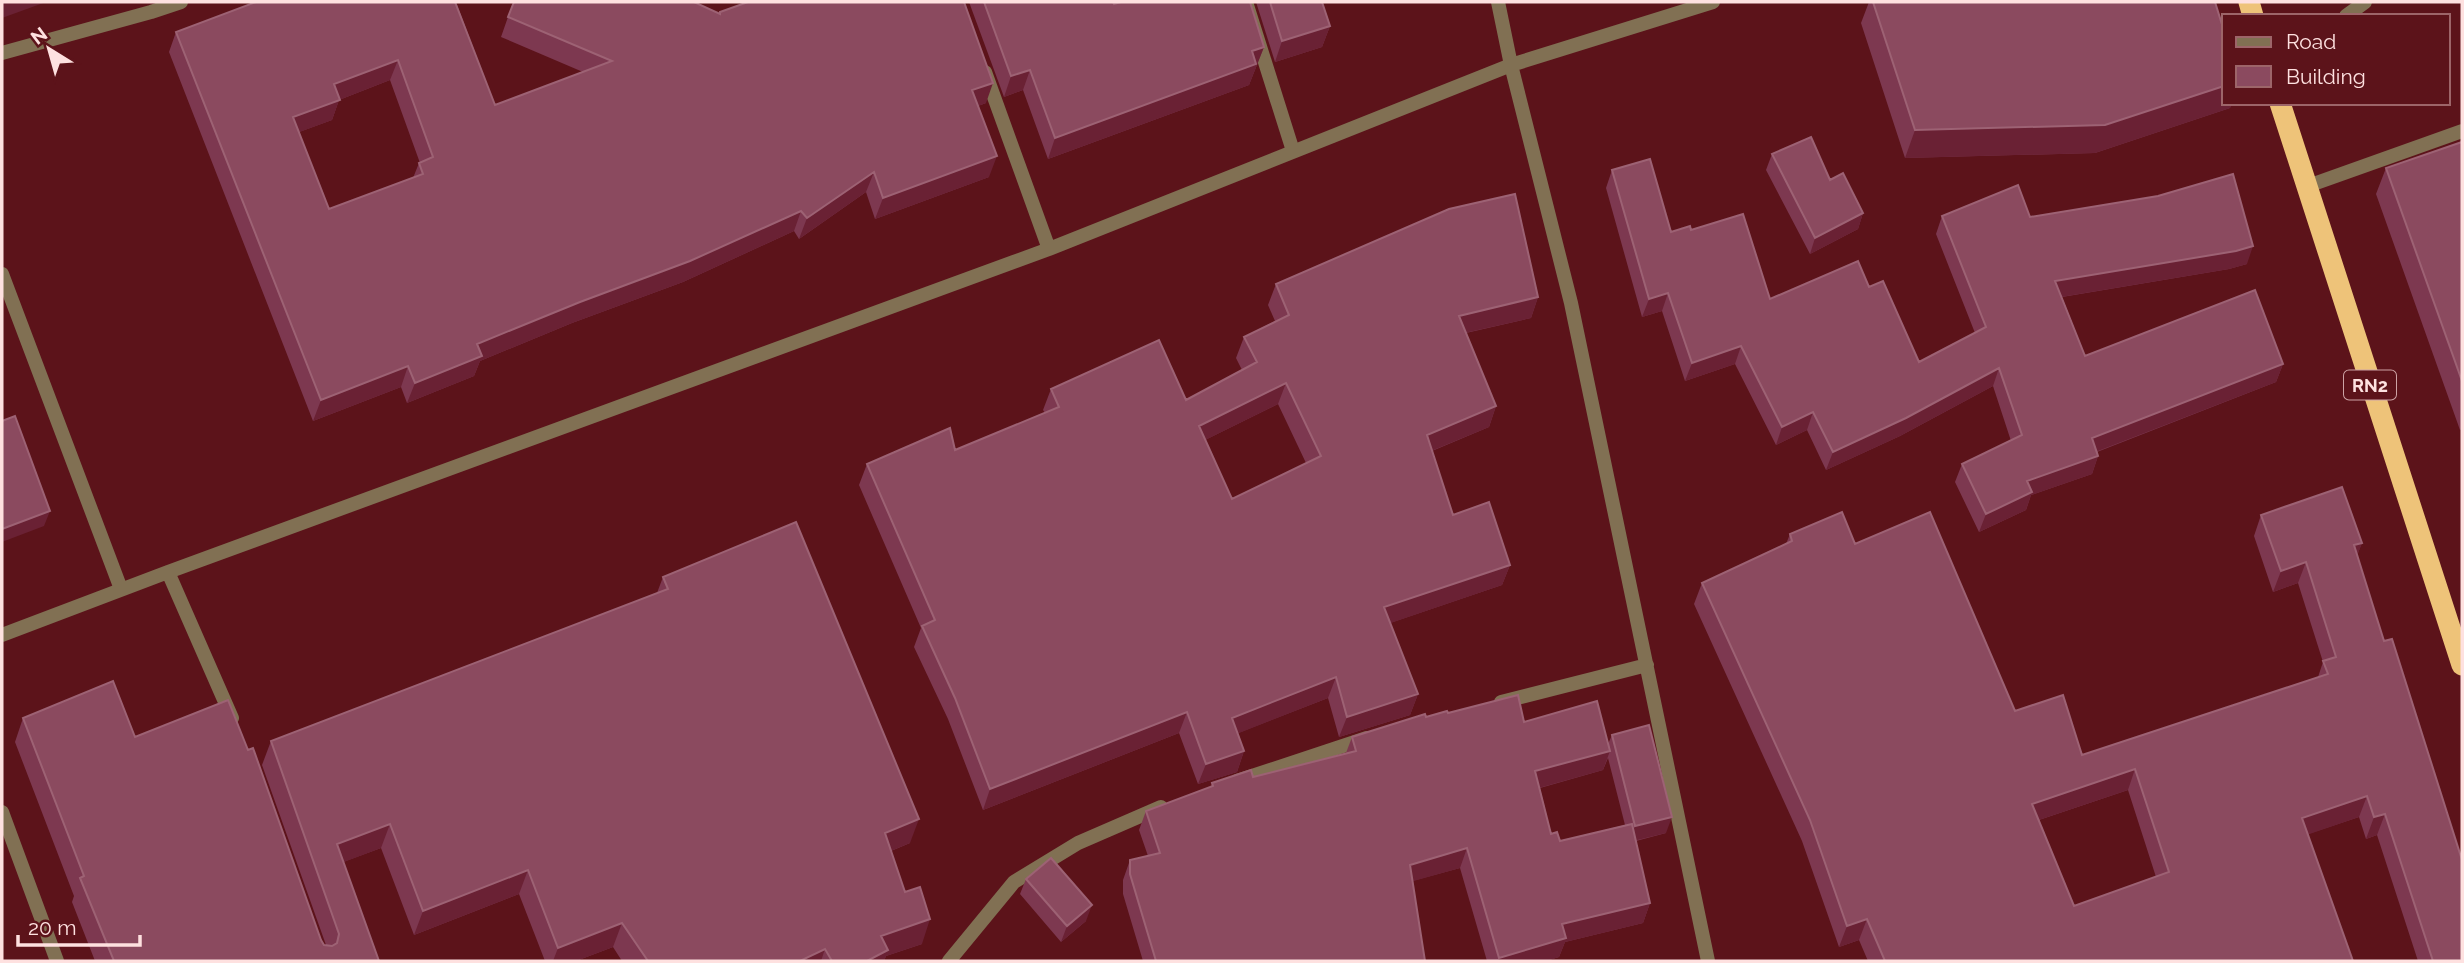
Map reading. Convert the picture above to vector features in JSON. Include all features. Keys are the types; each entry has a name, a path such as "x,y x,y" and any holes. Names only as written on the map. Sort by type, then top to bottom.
{"highway":[{"name":"RN2","path":"2281,105 2462,665"}],"street":[{"path":"2,54 181,2"},
{"path":"1246,2 1293,151"},
{"path":"1498,2 1511,65 1572,303 1707,961"},
{"path":"2,635 1049,249 1511,65 1713,2"},
{"path":"2349,14 2365,2"},
{"path":"978,54 1049,249"},
{"path":"2305,187 2462,131"},
{"path":"3,282 121,589"},
{"path":"168,572 238,732"},
{"path":"1488,705 1647,665"},
{"path":"1223,786 1382,733"},
{"path":"948,961 1014,882 1079,843 1170,803"},
{"path":"2,812 57,961"}],"building":[{"path":"256,2 455,2 495,105 612,61 508,17 514,2 694,2 720,14 748,2 964,2 993,83 972,90 997,156 883,198 874,172 807,218 801,211 690,261 477,344 482,356 415,383 408,366 321,400 176,32","holes":["398,60 433,157 419,163 423,174 329,209 293,117 340,100 334,84"]},
{"path":"984,2 1250,2 1264,47 1252,51 1256,64 1055,138 1030,70 1011,76"},
{"path":"1270,2 1322,2 1330,26 1282,41"},
{"path":"1873,2 2215,2 2222,25 2222,87 2105,125 1915,130"},
{"path":"1811,137 1830,180 1843,173 1863,213 1815,238 1772,154"},
{"path":"2462,142 2462,381 2386,168"},
{"path":"1650,159 1671,232 1690,226 1691,230 1743,214 1770,299 1858,261 1869,287 1883,281 1919,362 1986,327 1942,216 2018,185 2030,217 2158,196 2233,174 2253,246 2055,281 2085,356 2255,290 2283,364 2092,438 2098,456 2027,481 2032,492 1986,514 1962,464 2022,435 1999,368 1906,418 1833,452 1813,412 1782,427 1741,346 1692,363 1668,293 1649,299 1612,170"},
{"path":"1515,194 1538,297 1459,316 1496,406 1427,435 1453,515 1489,502 1510,565 1384,607 1418,694 1347,717 1336,677 1232,718 1244,751 1206,764 1187,712 990,789 955,698 922,626 935,620 867,464 950,428 955,450 1059,407 1051,389 1159,340 1186,400 1257,362 1244,337 1289,315 1276,284 1449,209","holes":["1286,383 1321,456 1232,499 1199,426"]},
{"path":"15,416 50,511 2,529 2,421"},
{"path":"2342,487 2362,543 2354,545 2384,641 2392,639 2462,860 2462,961 2433,961 2385,814 2374,817 2367,796 2302,818 2353,961 1885,961 1867,919 1847,926 1810,820 1702,583 1792,541 1790,534 1842,512 1855,544 1930,512 2015,711 2063,695 2082,755 2328,674 2323,661 2336,657 2306,562 2281,571 2261,515","holes":["2135,769 2169,872 2074,906 2032,804"]},
{"path":"796,522 919,819 885,833 905,892 920,887 930,919 881,936 888,950 867,961 832,961 825,949 800,961 648,961 622,923 558,948 528,870 423,911 390,824 337,844 379,961 114,961 80,878 84,876 23,718 113,681 135,737 228,700 248,750 253,748 321,940 324,945 332,946 337,943 339,934 271,741 668,589 663,577"},
{"path":"1518,695 1524,722 1597,701 1610,751 1535,771 1551,834 1557,832 1560,841 1632,824 1650,903 1562,924 1566,938 1499,958 1467,848 1410,865 1425,961 1156,961 1130,874 1130,860 1160,853 1146,811 1251,770 1253,777 1356,751 1352,737 1425,714 1426,717 1447,711 1448,713"},
{"path":"1649,725 1672,817 1635,826 1612,735"},
{"path":"1051,858 1092,905 1067,926 1026,879"}]}
